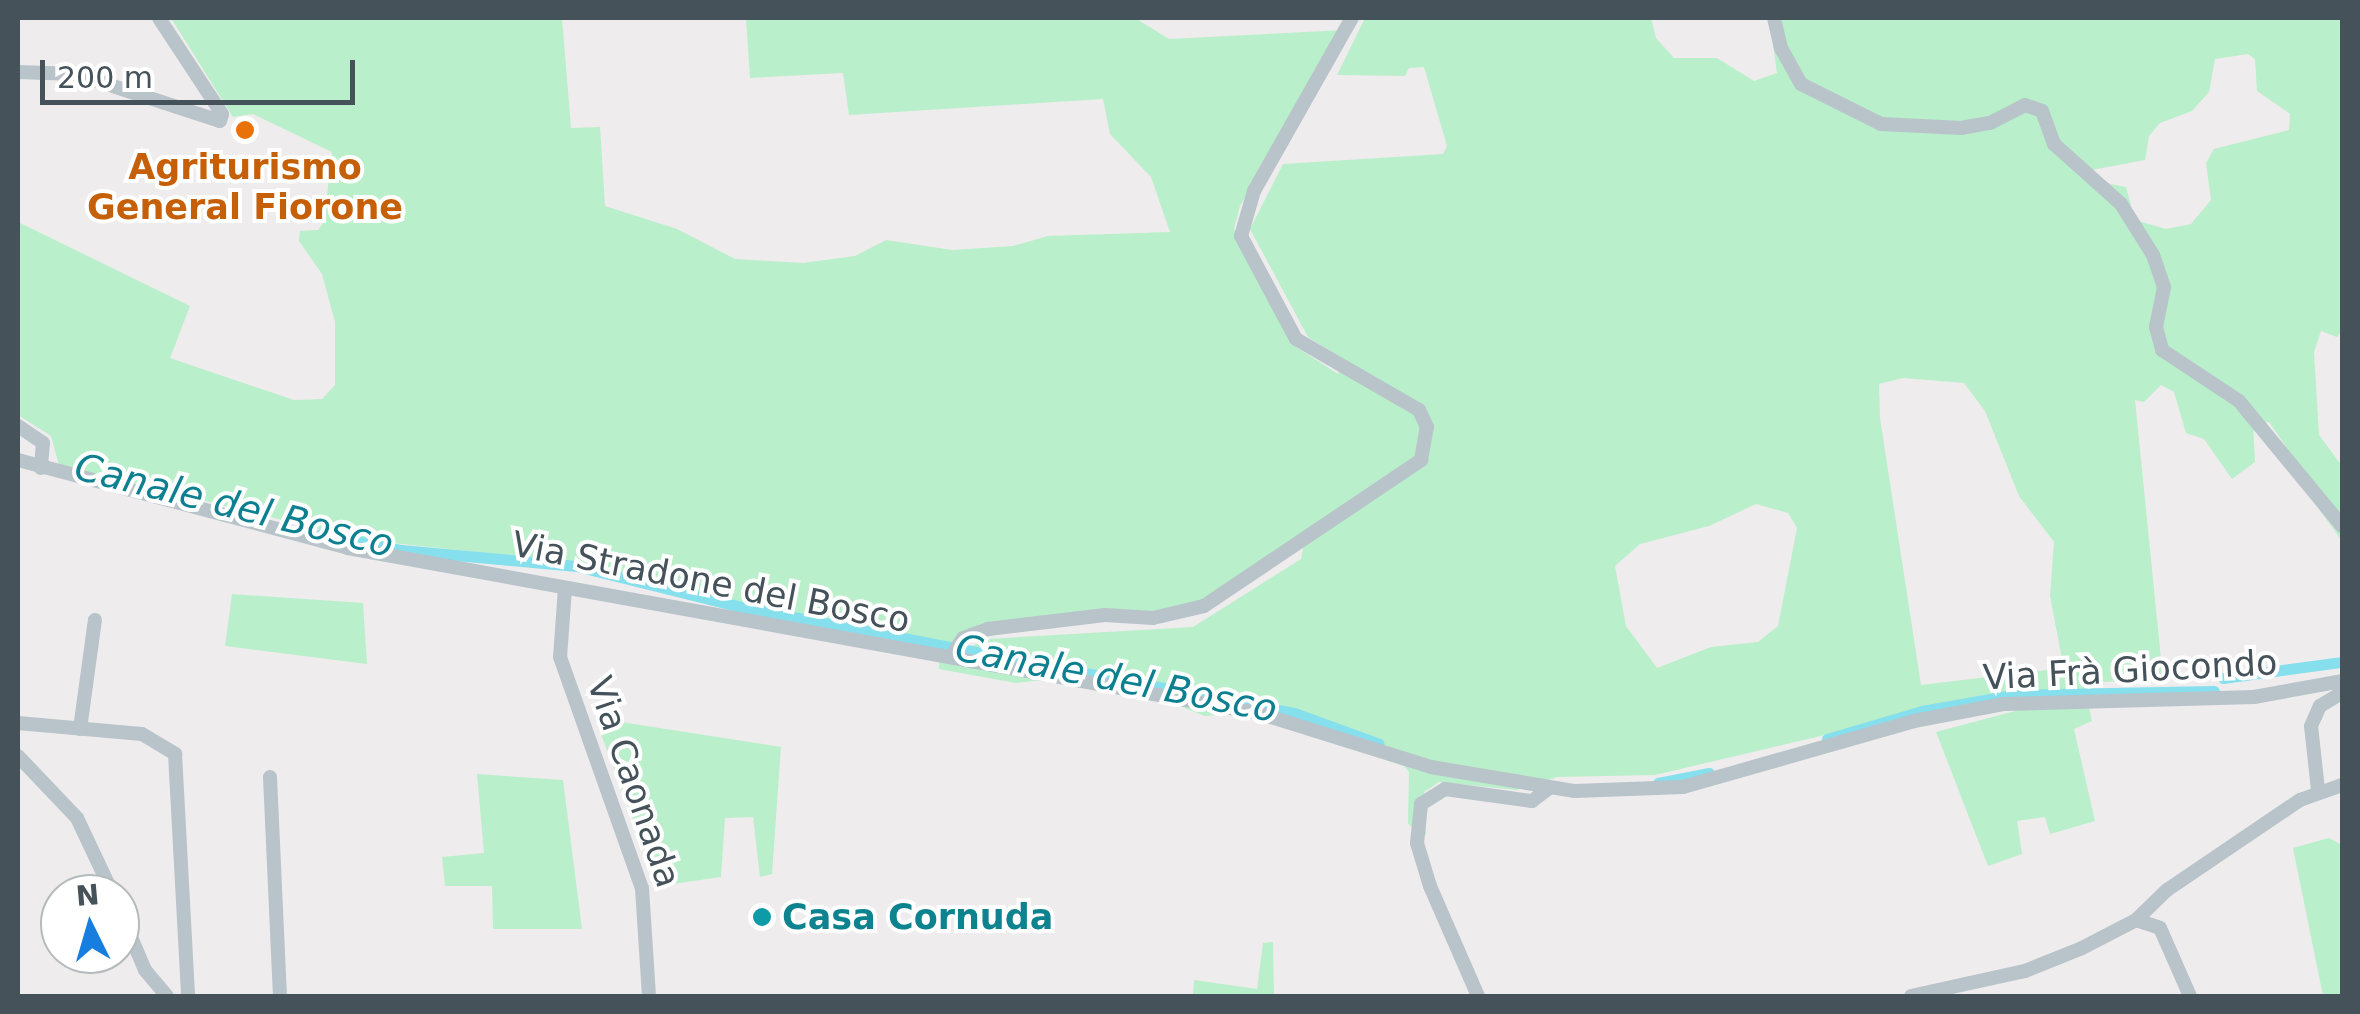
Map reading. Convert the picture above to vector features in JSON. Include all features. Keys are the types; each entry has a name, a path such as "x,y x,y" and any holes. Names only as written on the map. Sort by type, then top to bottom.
{"street":[{"path":"18,72 76,74 220,122 222,114 158,18"},
{"path":"953,651 988,629 1106,616 1171,616 1204,606 1421,460 1427,426 1419,410 1296,338 1241,236 1254,191 1352,18"},
{"path":"1774,18 1780,48 1801,84 1881,124 1961,128 1990,123 2025,105 2042,111 2054,144 2121,204 2153,255 2164,288 2156,328 2162,350 2182,370 2239,401 2342,526"},
{"path":"18,426 39,439 43,462"},
{"name":"Via Stradone del Bosco","path":"18,460 43,462 298,536 565,588 593,587 953,651 1258,712 1431,767 1549,788 1610,794 1683,787 1805,754"},
{"name":"Via Caonada","path":"565,588 560,656 642,888 649,996"},
{"path":"80,729 95,620"},
{"name":"Via Frà Giocondo","path":"1805,754 1914,721 2004,704 2254,697 2342,681"},
{"path":"2318,790 2311,726 2326,700 2342,692"},
{"path":"18,723 142,734 175,754 188,996"},
{"path":"18,756 77,818 104,874"},
{"path":"270,777 280,996"},
{"path":"1911,996 2024,971 2136,920 2167,890 2318,790 2342,785"},
{"path":"1478,996 1424,864 1416,826 1421,804 1431,795 1461,789 1505,802 1532,802 1549,788"},
{"path":"2136,920 2160,928 2190,996"},
{"path":"140,958 167,996"}],"green space":[{"path":"171,18 562,18 571,128 600,127 605,206 677,229 735,259 803,263 855,256 886,240 952,250 1013,246 1048,236 1170,232 1151,177 1110,134 1103,99 849,115 843,73 750,78 746,18 1135,18 1169,39 1345,30 1240,206 1234,229 1296,347 1338,374 1342,358 1308,337 1250,229 1283,164 1443,154 1447,146 1424,67 1409,68 1405,76 1337,75 1365,18 1651,18 1656,38 1674,58 1717,58 1754,81 1777,73 1769,18 2342,18 2342,330 2337,337 2321,331 2314,352 2319,435 2342,466 2342,541 2295,476 2285,445 2269,422 2253,423 2255,462 2232,479 2204,439 2186,433 2174,392 2161,385 2144,402 2135,400 2163,679 2083,683 2092,721 2074,729 2095,821 2050,834 2045,817 2017,821 2022,854 1988,866 1936,732 2034,706 2029,687 1655,775 1557,777 1517,790 1439,782 1424,792 1426,835 1417,834 1408,823 1409,772 1404,766 1304,730 1229,714 1205,716 1167,701 1051,679 1016,683 939,669 939,662 987,639 1193,627 1301,559 1305,539 1188,612 1102,614 940,646 676,593 561,561 364,540 59,465 51,436 18,415 18,222 190,306 170,358 294,400 322,399 335,385 335,322 322,274 299,241 300,231 318,230 324,222 332,152 253,114 233,117","holes":["2248,54 2255,59 2257,91 2290,114 2289,130 2214,149 2206,163 2211,200 2191,224 2166,229 2135,220 2126,187 2095,181 2086,171 2145,160 2149,136 2160,123 2192,111 2209,92 2215,59","1903,378 1964,383 1985,411 2019,496 2054,542 2050,596 2063,664 2056,669 1921,685 1880,418 1879,384","1756,504 1788,513 1797,528 1778,626 1758,642 1711,647 1657,668 1626,626 1615,566 1640,544 1709,526"]},
{"path":"232,594 363,603 367,664 225,646"},
{"path":"595,718 781,747 772,874 760,877 753,817 725,818 721,877 658,886"},
{"path":"477,774 563,780 582,929 493,929 492,886 445,886 442,857 484,853"},
{"path":"2329,838 2342,845 2342,996 2323,996 2293,848"},
{"path":"1273,942 1274,996 1193,996 1194,980 1257,989 1263,943"}],"waterway":[{"name":"Canale del Bosco","path":"321,534 401,550 576,566 742,607 1294,713 1379,744"},
{"name":"Canale del Bosco","path":"2223,678 2342,662"},
{"name":"Canale del Bosco","path":"1827,739 1922,711 2012,695 2214,691"},
{"name":"Canale del Bosco","path":"1658,783 1709,773"}],"place":[{"name":"Agriturismo General Fiorone","path":"245,130"},
{"name":"Casa Cornuda","path":"762,917"}]}
